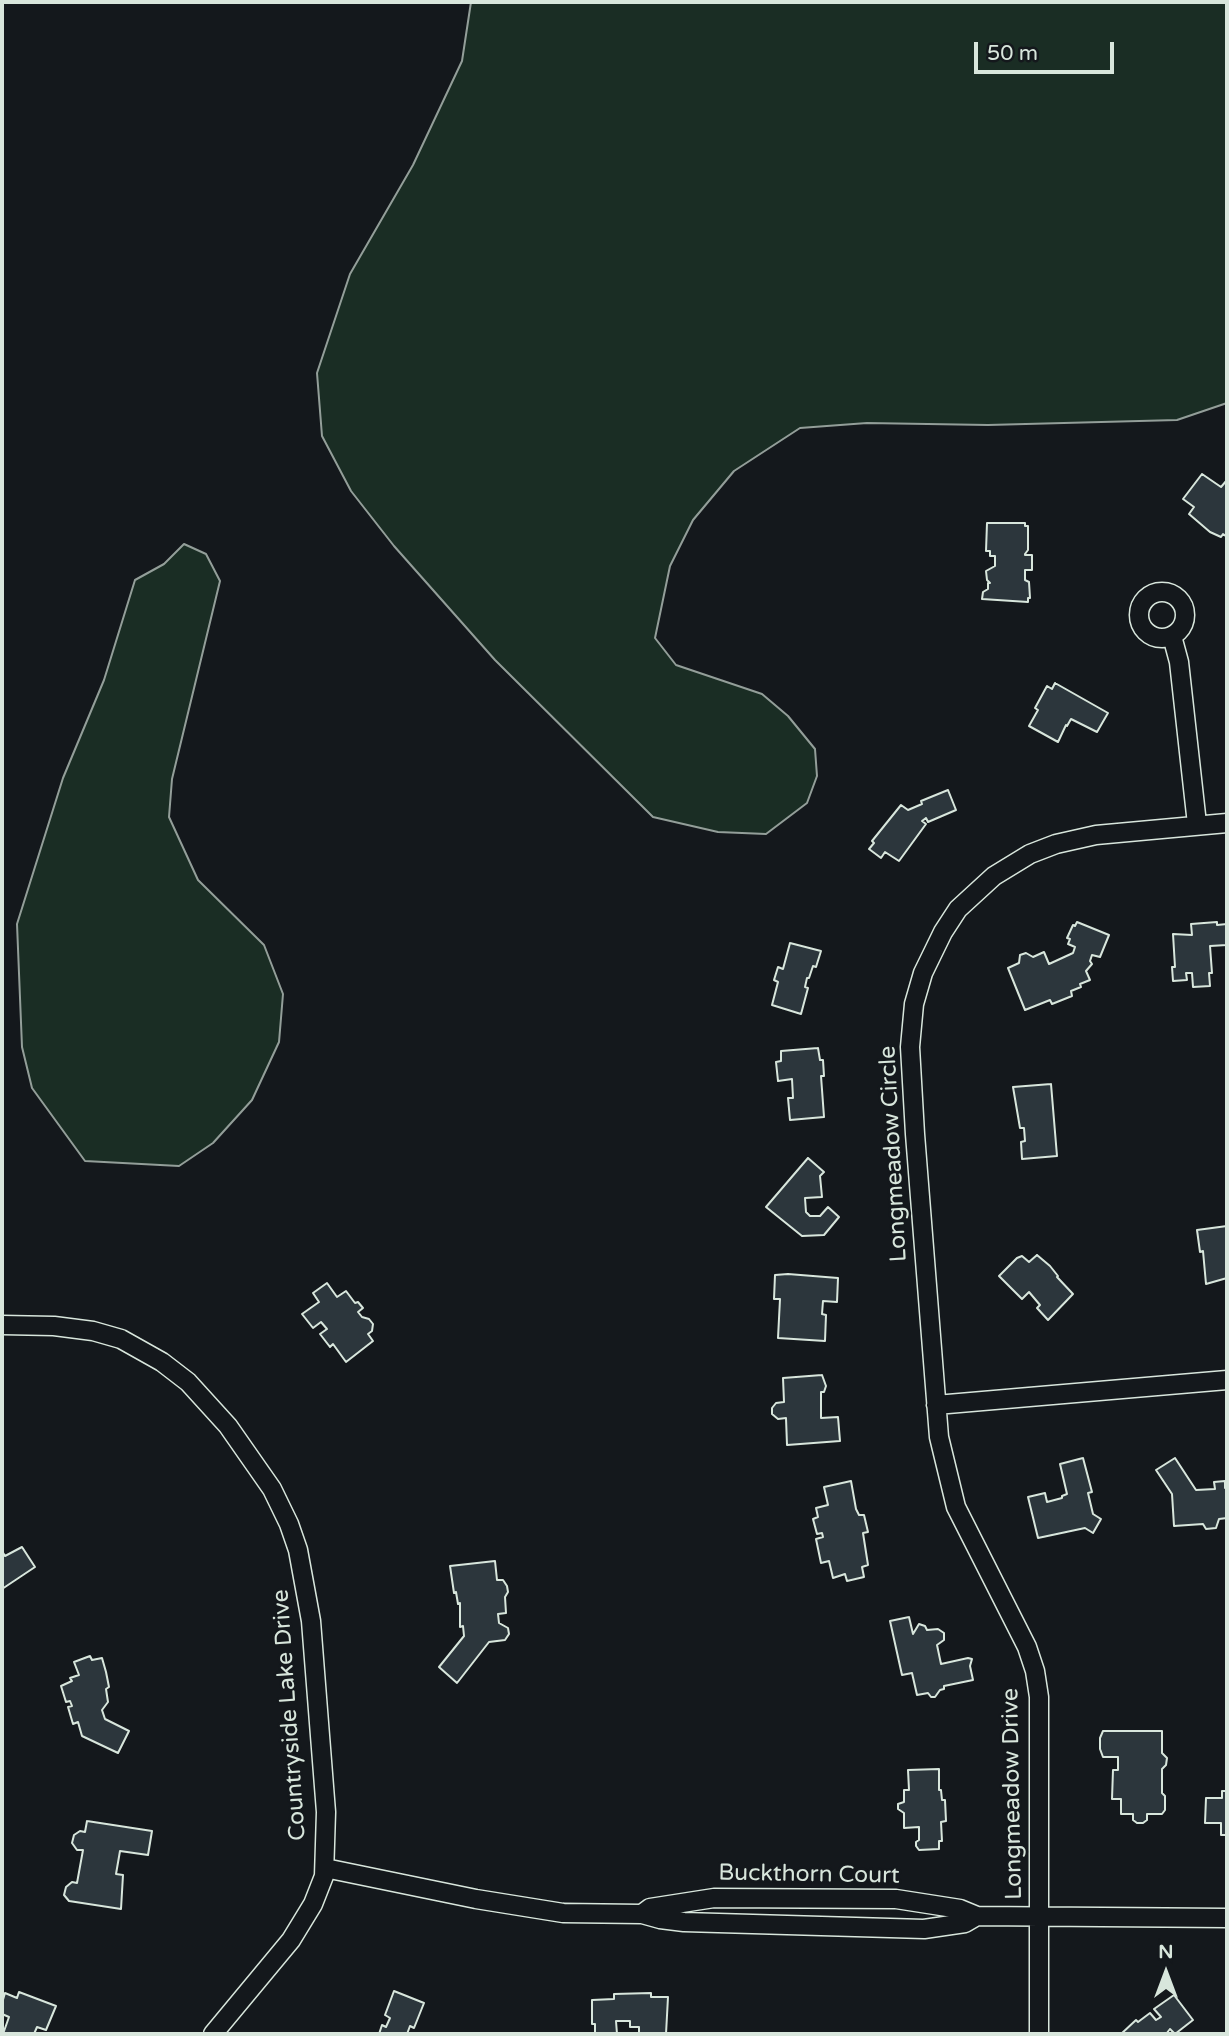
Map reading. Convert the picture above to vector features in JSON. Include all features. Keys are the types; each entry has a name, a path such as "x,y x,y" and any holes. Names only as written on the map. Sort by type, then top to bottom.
{"street":[{"path":"1172,636 1180,662 1196,824"},
{"name":"Longmeadow Circle","path":"936,1405 915,1144 911,1047 914,1004 923,973 943,932 958,909 994,876 1030,854 1056,844 1096,835 1227,823"},
{"name":"Countryside Lake Drive","path":"2,1325 54,1326 93,1331 121,1339 162,1362 188,1382 228,1426 272,1489 298,1550 311,1621 326,1812 325,1868 313,1904 291,1940 213,2034"},
{"path":"936,1405 1227,1380"},
{"name":"Longmeadow Drive","path":"936,1405 945,1469 956,1507 1013,1618 1035,1671 1039,1697 1039,2034"},
{"name":"Buckthorn Court","path":"325,1868 476,1899 564,1913 642,1914 684,1922 924,1929 965,1923 976,1916"},
{"name":"Buckthorn Court","path":"642,1914 650,1908 714,1898 883,1899 960,1909 976,1916 1227,1918"}],"green space":[{"path":"471,2 1227,2 1227,403 1177,420 988,425 867,423 800,428 734,471 693,520 670,566 655,638 676,665 762,694 788,716 815,749 817,776 807,803 766,834 718,832 653,817 495,660 394,546 351,491 322,436 317,373 350,274 413,165 462,61"},
{"path":"184,544 206,554 220,581 172,779 169,817 198,880 264,945 283,994 279,1042 252,1100 213,1143 179,1166 85,1161 32,1088 22,1047 17,924 63,778 104,680 135,580 164,564"}],"building":[{"path":"1202,474 1221,487 1227,480 1227,537 1210,532 1189,514 1194,507 1183,499"},
{"path":"987,523 1025,523 1025,526 1028,526 1028,550 1025,555 1032,555 1032,570 1025,570 1025,580 1029,582 1028,602 982,599 983,592 988,589 990,583 986,571 995,566 995,556 990,556 990,551 986,551"},
{"path":"1055,683 1108,713 1097,732 1071,719 1058,742 1029,726 1047,686 1052,689"},
{"path":"948,790 956,810 928,822 926,818 922,821 926,824 899,861 885,852 881,858 869,849 874,843 872,841 901,805 908,810 922,804 921,801"},
{"path":"1077,922 1109,935 1100,957 1092,955 1092,964 1086,971 1090,980 1071,991 1072,996 1052,1004 1050,1000 1025,1010 1008,968 1019,963 1020,955 1026,953 1033,957 1044,952 1049,964 1073,953 1075,947 1068,944 1070,939 1067,938"},
{"path":"1217,922 1217,925 1227,924 1227,945 1210,946 1210,986 1193,987 1192,973 1186,973 1187,980 1173,981 1173,934 1192,935 1191,924"},
{"path":"790,943 821,951 816,967 813,966 807,978 805,987 808,988 801,1014 772,1005 778,982 774,980 778,967 783,969"},
{"path":"818,1048 820,1060 823,1060 824,1076 821,1076 824,1117 790,1120 788,1098 793,1098 792,1079 778,1081 776,1062 781,1061 781,1051"},
{"path":"1051,1084 1057,1156 1022,1159 1024,1128 1020,1128 1013,1087"},
{"path":"808,1158 824,1172 820,1176 822,1197 805,1198 806,1212 810,1216 820,1216 828,1207 839,1217 824,1235 802,1236 766,1207"},
{"path":"1227,1226 1227,1278 1206,1284 1203,1251 1200,1252 1197,1230"},
{"path":"1037,1255 1073,1294 1048,1320 1037,1308 1040,1305 1029,1292 1022,1299 999,1276 1017,1258 1022,1256 1029,1262"},
{"path":"775,1275 838,1278 837,1302 823,1301 822,1314 826,1315 825,1341 778,1338 780,1299 774,1299"},
{"path":"327,1283 337,1297 346,1291 355,1303 358,1302 363,1308 358,1312 362,1317 373,1324 372,1331 368,1334 373,1341 346,1362 333,1344 330,1347 320,1334 327,1329 321,1322 313,1328 302,1314 319,1302 313,1293"},
{"path":"822,1375 826,1386 824,1392 821,1392 821,1418 838,1417 840,1441 787,1445 786,1418 778,1419 772,1414 776,1403 784,1402 783,1378"},
{"path":"1083,1458 1092,1492 1088,1493 1093,1514 1101,1519 1093,1533 1085,1528 1038,1538 1028,1497 1045,1493 1047,1502 1062,1498 1067,1494 1060,1464"},
{"path":"1175,1458 1196,1490 1215,1489 1214,1482 1225,1481 1227,1518 1219,1519 1216,1528 1206,1529 1203,1524 1174,1526 1172,1494 1156,1470"},
{"path":"851,1481 856,1509 859,1515 864,1515 868,1532 863,1533 868,1565 862,1567 864,1577 847,1581 845,1574 833,1578 829,1561 821,1563 816,1539 823,1537 822,1533 817,1534 813,1519 818,1517 816,1508 828,1505 824,1487"},
{"path":"22,1547 35,1567 2,1589 2,1551 5,1556"},
{"path":"495,1561 497,1580 503,1580 508,1592 505,1597 506,1613 498,1614 499,1623 508,1628 509,1634 505,1640 489,1642 457,1683 439,1667 464,1636 463,1626 460,1627 460,1603 458,1604 456,1592 454,1593 450,1566"},
{"path":"909,1617 913,1634 919,1624 927,1630 938,1629 944,1633 944,1640 937,1645 941,1664 972,1659 970,1666 973,1680 944,1686 935,1697 928,1693 917,1695 912,1673 902,1675 890,1621"},
{"path":"90,1656 92,1660 102,1658 106,1672 109,1687 106,1689 108,1702 102,1710 105,1719 129,1731 118,1753 82,1736 78,1722 73,1724 68,1707 72,1706 70,1701 66,1702 61,1686 72,1681 70,1678 79,1675 74,1662"},
{"path":"1103,1731 1162,1731 1162,1753 1167,1758 1162,1769 1165,1810 1162,1814 1147,1814 1147,1820 1137,1823 1133,1820 1133,1814 1121,1814 1121,1799 1112,1799 1113,1770 1118,1770 1118,1757 1103,1757 1100,1738"},
{"path":"939,1769 939,1790 942,1800 945,1800 946,1821 941,1822 942,1841 939,1841 939,1849 919,1850 916,1842 919,1840 919,1827 904,1828 904,1813 898,1809 898,1804 904,1802 904,1790 909,1790 908,1770"},
{"path":"1222,1791 1227,1791 1227,1835 1221,1835 1221,1823 1205,1823 1206,1798 1222,1798"},
{"path":"87,1821 152,1831 148,1855 120,1851 116,1874 123,1875 121,1909 69,1901 64,1895 66,1887 72,1882 77,1883 83,1850 77,1850 72,1843 74,1835 80,1831 85,1832"},
{"path":"394,1991 424,2003 414,2028 410,2026 407,2034 379,2034 382,2025 386,2027 390,2018 385,2015"},
{"path":"19,1992 56,2006 46,2030 37,2027 34,2034 3,2034 9,2017 2,2014 5,1993 17,1998"},
{"path":"651,1993 651,1997 668,1997 666,2034 639,2033 639,2027 630,2027 630,2021 616,2021 617,2034 595,2034 595,2024 592,2024 592,2000 614,1999 614,1994"},
{"path":"1174,1995 1193,2020 1175,2034 1170,2029 1166,2034 1121,2034 1136,2020 1138,2022 1150,2013 1156,2020 1161,2017 1154,2009"}]}
